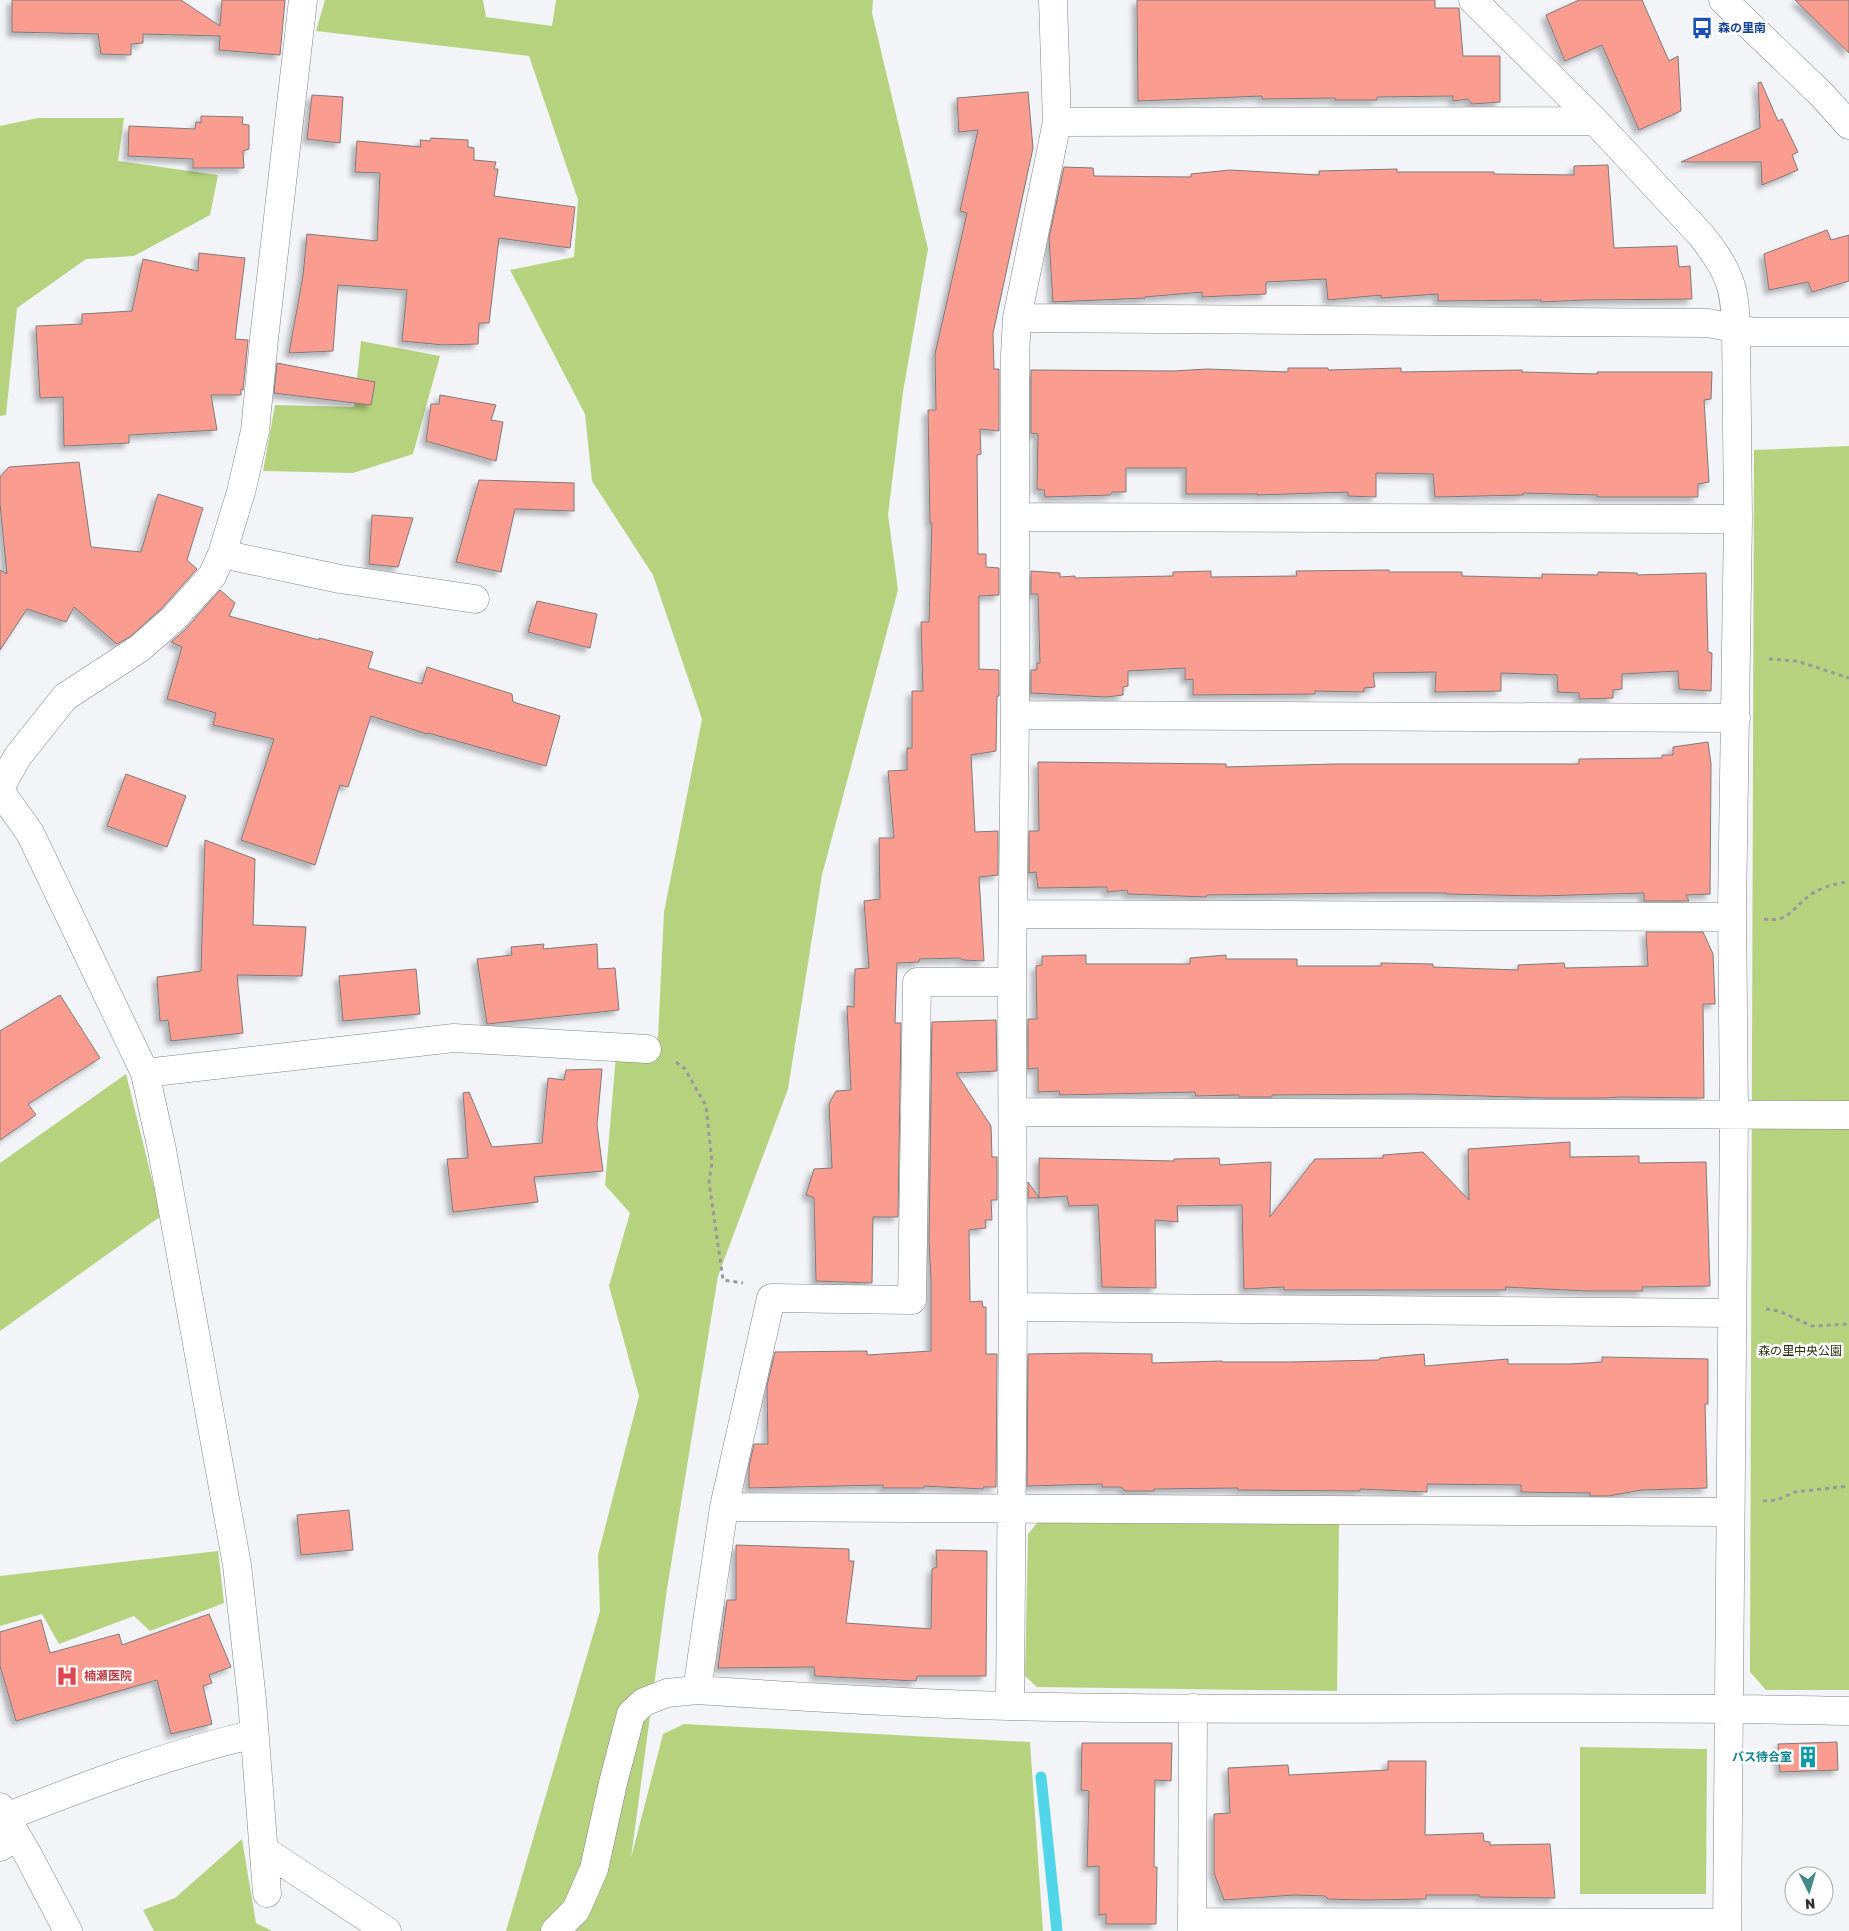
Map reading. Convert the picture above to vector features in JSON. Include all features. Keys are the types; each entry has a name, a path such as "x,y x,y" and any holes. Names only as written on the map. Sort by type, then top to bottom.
{"street":[{"path":"267,1893 238,1565 162,1150 145,1073 30,833 0,790 18,756 65,697 140,648 173,620 212,576 222,554 255,431 303,0"},
{"path":"1010,1706 1013,1308 1012,982 1015,715 1014,517 1017,318 1057,122 1053,0"},
{"path":"1193,1708 1192,1926 1727,1927 1734,1115 1732,913 1738,519 1734,300 1729,278 1701,235 1595,121 1473,0"},
{"path":"1722,0 1822,95 1849,125"},
{"path":"1057,122 1595,121"},
{"path":"1017,318 1708,323 1754,332 1849,332"},
{"path":"1014,517 1738,519"},
{"path":"222,554 340,579 474,599"},
{"path":"1015,715 1736,718"},
{"path":"1014,914 1732,913"},
{"path":"697,1690 724,1507 771,1298 912,1300 917,982 1012,982"},
{"path":"145,1073 454,1038 647,1049"},
{"path":"1013,1112 1849,1115"},
{"path":"1013,1308 1731,1313"},
{"path":"724,1507 1011,1509 1730,1506"},
{"path":"555,1931 576,1910 594,1869 631,1714 644,1702 667,1693 697,1690 1010,1706 1728,1708 1849,1711"},
{"path":"68,1931 6,1827 130,1770 254,1734"},
{"path":"264,1850 387,1931"}],"path":[{"path":"1737,663 1774,659 1797,660 1849,678"},
{"path":"1732,913 1748,912 1766,919 1782,918 1792,913 1806,898 1824,888 1849,882"},
{"path":"647,1049 668,1055 685,1069 706,1106 712,1162 709,1182 723,1280 769,1286 771,1298"},
{"path":"1731,1313 1766,1309 1778,1311 1812,1326 1849,1324"},
{"path":"1730,1506 1777,1500 1796,1492 1849,1486"}],"green space":[{"path":"325,0 483,0 486,17 552,26 556,0 873,0 872,13 928,249 903,392 888,515 898,590 822,875 788,1089 718,1276 667,1589 631,1858 663,1734 684,1724 1030,1742 1043,1931 506,1931 600,1611 598,1555 639,1396 609,1286 630,1213 605,1185 616,1055 657,1058 664,912 702,719 653,575 592,481 585,414 510,270 574,257 578,200 529,56 316,31"},
{"path":"38,118 124,118 118,161 218,175 210,215 134,256 86,259 17,308 6,415 0,416 0,126"},
{"path":"361,341 440,356 413,454 353,473 263,471 275,405 354,407"},
{"name":"森の里中央公園","path":"1849,446 1849,1690 1766,1690 1750,1672 1754,450"},
{"path":"126,1074 161,1216 0,1331 0,1163"},
{"path":"1037,1523 1339,1524 1337,1691 1037,1687 1025,1676 1028,1534"},
{"path":"218,1551 224,1603 150,1631 134,1616 59,1644 42,1614 0,1626 0,1576"},
{"path":"1580,1747 1707,1749 1706,1894 1580,1894"},
{"path":"242,1839 256,1923 272,1931 154,1931 143,1910 175,1898"}],"building":[{"path":"12,0 181,0 220,26 222,0 285,0 280,55 219,50 220,36 143,34 143,43 131,44 131,55 101,54 98,34 12,32"},
{"path":"1137,0 1435,0 1435,8 1459,8 1463,56 1500,56 1500,102 1472,104 1468,99 1453,101 1453,96 1377,97 1377,100 1335,100 1335,98 1262,99 1262,96 1138,101"},
{"path":"1579,0 1642,0 1669,61 1678,56 1681,111 1639,130 1602,45 1565,61 1546,15"},
{"path":"1795,0 1849,0 1849,53"},
{"path":"1761,82 1778,121 1782,119 1798,152 1792,155 1798,170 1762,185 1761,162 1681,162 1760,128 1758,83"},
{"path":"1028,92 1033,148 993,333 994,369 999,369 999,431 980,429 981,454 977,455 978,554 986,554 986,567 999,568 999,595 979,596 979,669 999,670 996,751 971,755 975,832 998,831 998,875 979,877 984,961 963,960 960,958 919,959 919,962 897,963 895,1023 901,1023 898,1217 873,1217 872,1283 816,1281 814,1198 806,1195 814,1169 832,1168 829,1104 836,1091 851,1090 847,1006 854,1007 855,969 869,968 864,901 880,899 879,838 894,838 888,771 907,770 907,748 912,748 912,691 923,691 921,622 929,622 932,523 930,523 928,410 936,410 935,354 967,213 960,211 978,130 959,132 957,98"},
{"path":"312,95 343,97 340,143 307,139"},
{"path":"201,116 243,117 242,124 249,125 249,149 243,151 244,168 193,168 193,159 128,156 129,126 195,129 196,122 201,123"},
{"path":"431,138 468,140 468,147 474,148 474,160 496,162 494,169 498,169 494,196 575,207 570,248 499,238 489,323 479,323 478,344 444,345 402,341 407,290 338,285 333,351 289,353 303,276 307,234 377,241 380,173 355,172 357,141 421,147 420,140 430,141"},
{"path":"1608,165 1614,248 1677,246 1679,267 1690,266 1692,299 1541,302 1541,300 1438,301 1438,294 1381,298 1381,295 1328,300 1326,279 1266,282 1266,294 1202,297 1202,292 1145,298 1053,302 1049,238 1064,167 1093,168 1094,176 1191,177 1191,174 1230,170 1319,175 1319,171 1397,169 1397,172 1494,172 1494,174 1574,175 1574,166"},
{"path":"1827,230 1831,240 1849,235 1849,281 1812,292 1808,282 1769,290 1764,254"},
{"path":"199,253 245,258 235,339 248,340 243,390 241,389 241,395 211,395 217,430 129,435 129,443 64,446 63,397 40,398 36,326 82,324 82,314 132,311 143,259 198,271"},
{"path":"277,363 375,382 371,405 274,393"},
{"path":"1288,368 1328,368 1328,370 1401,368 1401,372 1522,370 1522,372 1598,374 1597,372 1712,372 1711,399 1704,400 1709,482 1698,484 1698,497 1597,497 1597,495 1523,493 1523,495 1435,497 1433,474 1376,473 1376,497 1348,496 1348,492 1257,495 1186,494 1186,468 1126,468 1126,492 1112,492 1110,495 1045,497 1044,490 1037,489 1038,434 1031,433 1031,370 1174,371 1207,369 1288,372"},
{"path":"440,395 496,405 491,420 503,422 496,461 426,441 431,404 439,404"},
{"path":"79,462 91,547 141,552 158,494 203,508 187,560 197,569 162,608 131,636 117,644 74,607 66,622 27,609 0,650 0,570 7,574 0,504 0,477 9,467"},
{"path":"479,480 574,483 574,511 515,509 501,572 456,562"},
{"path":"372,515 413,518 398,567 369,564"},
{"path":"1389,570 1389,572 1462,572 1462,576 1542,578 1542,574 1598,575 1598,572 1637,573 1637,575 1706,573 1708,652 1712,653 1711,691 1679,689 1678,671 1622,674 1622,689 1613,690 1613,698 1579,699 1579,693 1558,692 1557,675 1501,673 1501,691 1435,692 1436,672 1373,673 1375,687 1364,688 1364,692 1315,691 1315,694 1193,695 1193,679 1185,680 1185,668 1128,671 1128,686 1123,687 1123,695 1106,697 1031,693 1031,670 1037,670 1037,663 1040,663 1038,594 1031,594 1031,571 1060,573 1060,577 1075,576 1075,578 1173,576 1173,572 1211,571 1211,577 1297,576 1296,571"},
{"path":"220,590 235,603 229,616 373,652 368,668 422,684 427,667 512,694 513,702 560,716 546,766 427,734 371,716 348,787 340,785 315,865 241,840 274,739 213,725 216,713 167,699 182,647 171,642 185,630"},
{"path":"537,601 597,614 590,648 528,632"},
{"path":"1708,742 1711,764 1710,894 1686,895 1689,901 1644,901 1644,893 1538,896 1368,893 1207,895 1206,897 1128,894 1127,890 1107,892 1107,887 1038,888 1036,872 1029,873 1029,831 1039,831 1038,762 1226,764 1226,767 1334,764 1579,764 1579,759 1662,758 1662,755 1673,755 1673,747"},
{"path":"126,774 186,796 167,847 107,826"},
{"path":"205,840 255,859 253,925 306,927 302,976 237,975 243,1033 171,1041 168,1020 160,1021 157,977 201,971"},
{"path":"1646,932 1703,932 1713,954 1715,1004 1703,1004 1704,1098 1549,1098 1414,1094 1239,1097 1239,1095 1196,1096 1195,1092 1060,1095 1059,1091 1038,1092 1038,1068 1028,1069 1028,1019 1037,1019 1036,966 1042,965 1042,956 1086,955 1086,964 1190,964 1190,958 1226,955 1226,959 1297,959 1297,966 1381,966 1381,963 1433,964 1433,967 1518,970 1518,965 1564,963 1565,968 1648,966"},
{"path":"544,944 543,949 597,944 598,969 615,968 619,1010 487,1024 477,959 512,955 511,947"},
{"path":"416,969 420,1014 343,1021 339,976"},
{"path":"60,995 100,1058 28,1104 36,1115 0,1140 0,1031"},
{"path":"996,1020 997,1071 956,1073 991,1126 992,1157 997,1157 997,1200 991,1200 992,1220 985,1220 986,1228 969,1230 970,1302 982,1301 983,1307 986,1307 986,1354 997,1354 996,1487 983,1487 983,1489 924,1486 924,1488 883,1488 883,1485 749,1488 749,1467 754,1444 768,1444 767,1386 775,1352 867,1351 867,1355 931,1351 929,1240 932,1022"},
{"path":"602,1069 597,1125 603,1171 534,1177 538,1202 453,1212 447,1159 468,1158 463,1093 469,1092 492,1147 542,1143 548,1078 564,1080 566,1070"},
{"path":"1570,1142 1570,1157 1639,1156 1639,1163 1706,1162 1710,1286 1642,1287 1643,1291 1587,1291 1505,1287 1506,1290 1284,1290 1284,1287 1244,1289 1242,1205 1177,1206 1178,1222 1155,1220 1156,1288 1102,1287 1098,1205 1069,1206 1067,1196 1039,1198 1039,1158 1174,1161 1174,1159 1219,1158 1220,1165 1271,1162 1270,1217 1315,1159 1383,1158 1383,1155 1423,1152 1469,1200 1468,1149"},
{"path":"1028,1182 1039,1198 1028,1198"},
{"path":"1028,1354 1152,1354 1152,1363 1379,1360 1380,1358 1424,1354 1425,1366 1508,1359 1508,1364 1570,1364 1602,1362 1602,1357 1708,1359 1708,1404 1705,1404 1707,1488 1642,1490 1608,1496 1590,1496 1590,1493 1521,1492 1521,1485 1427,1484 1427,1492 1360,1489 1360,1491 1238,1490 1238,1488 1125,1491 1121,1487 1102,1487 1102,1484 1027,1486"},
{"path":"349,1510 353,1550 301,1555 297,1515"},
{"path":"736,1545 849,1549 849,1561 854,1561 846,1623 931,1629 932,1569 937,1567 936,1550 987,1551 986,1676 917,1676 916,1681 815,1676 814,1667 718,1668 727,1600 736,1600"},
{"path":"209,1614 231,1667 209,1675 212,1683 203,1686 212,1724 171,1734 157,1680 16,1721 0,1666 0,1632 41,1620 50,1653 119,1634 122,1645"},
{"name":"バス待合室","path":"1837,1742 1838,1770 1780,1772 1778,1744"},
{"path":"1082,1743 1172,1743 1171,1781 1155,1780 1154,1867 1157,1867 1156,1924 1106,1924 1106,1914 1099,1915 1099,1866 1087,1867 1089,1791 1081,1790"},
{"path":"1388,1761 1426,1761 1425,1835 1483,1833 1484,1841 1490,1842 1490,1845 1550,1844 1555,1898 1426,1895 1426,1899 1366,1900 1328,1899 1325,1896 1294,1895 1224,1900 1214,1873 1214,1814 1230,1813 1228,1768 1288,1765 1289,1775 1388,1770"}],"waterway":[{"path":"1041,1777 1057,1931"}],"place":[{"name":"森の里南","path":"1702,28"},
{"name":"楠瀬医院","path":"67,1676"},
{"name":"バス待合室","path":"1808,1757"}]}
